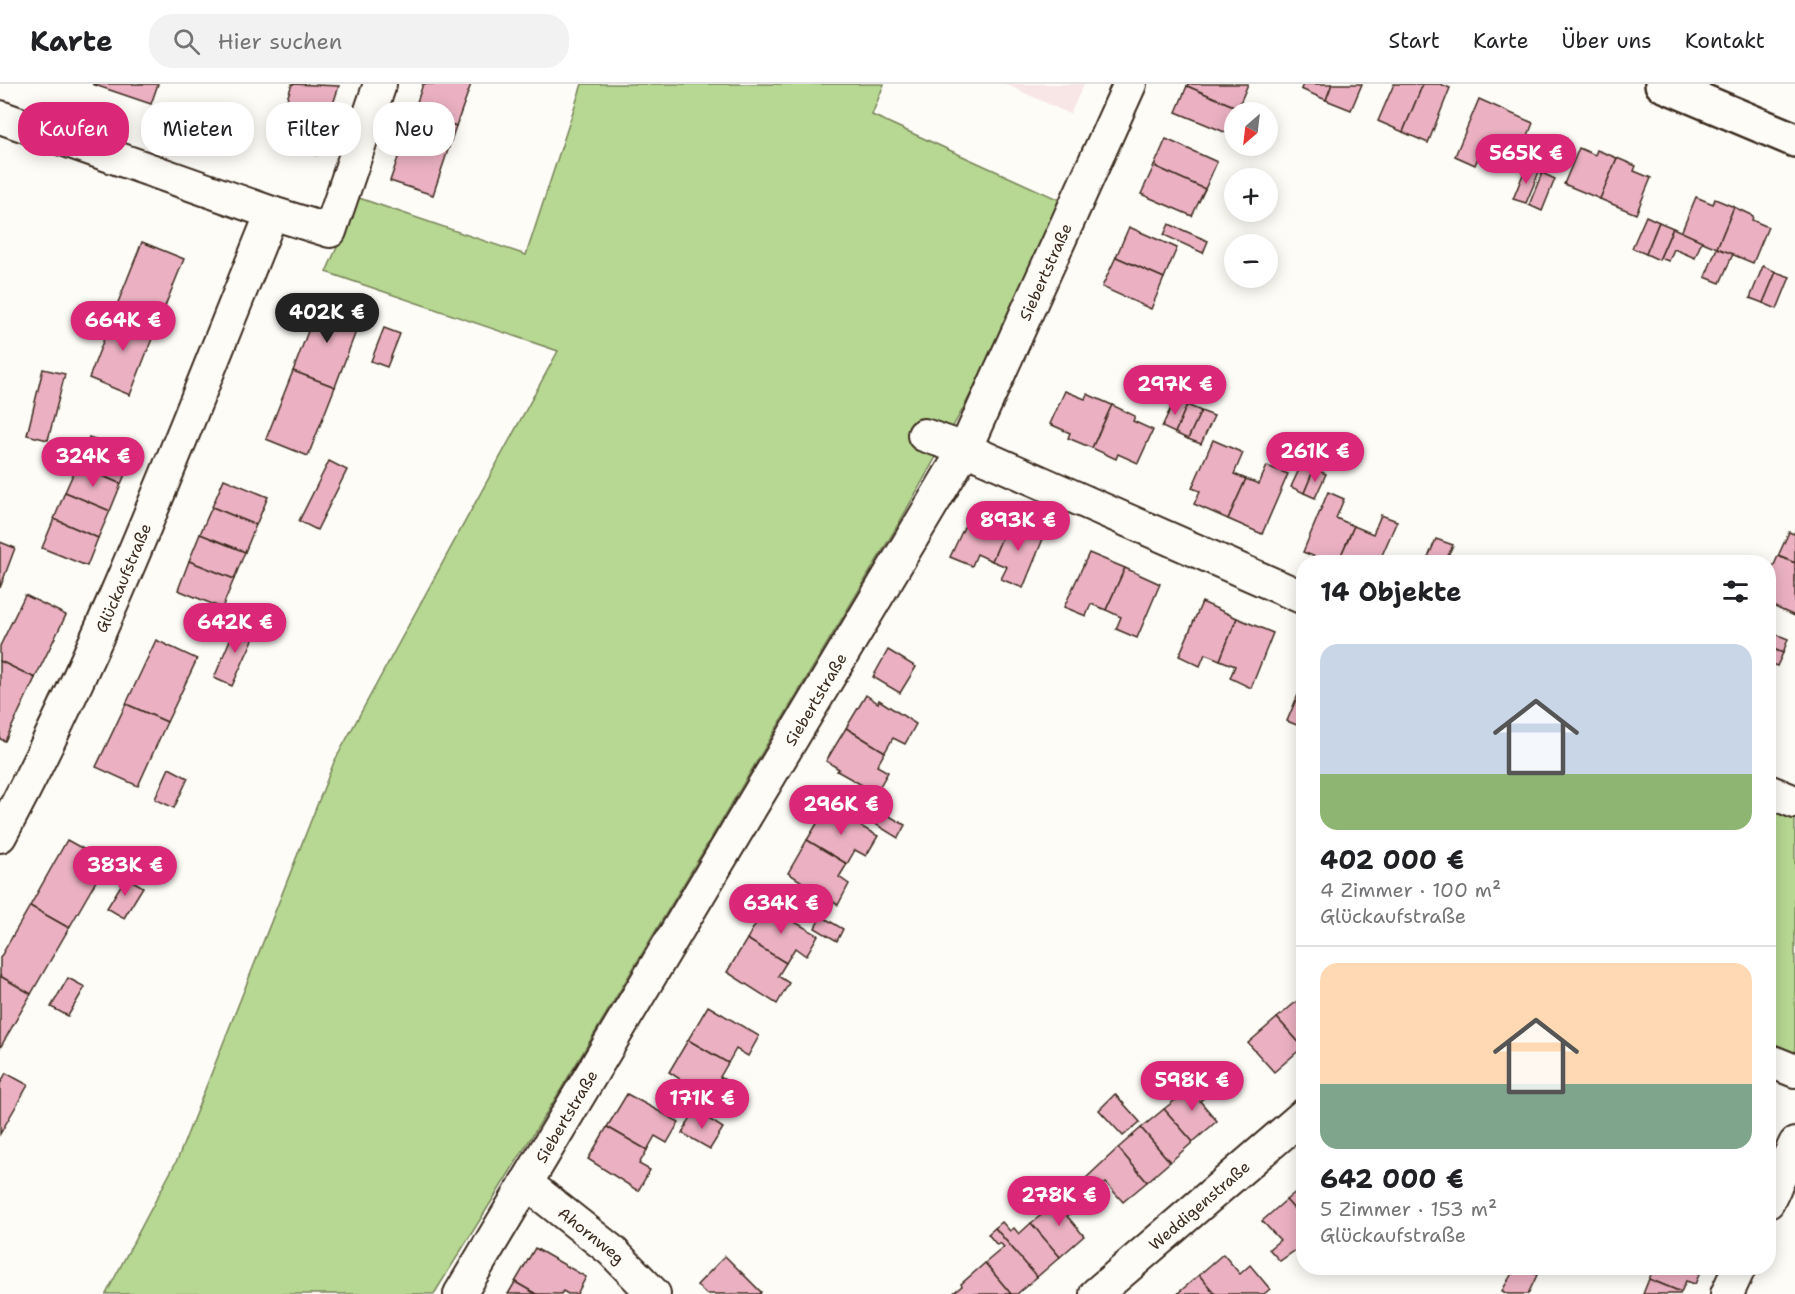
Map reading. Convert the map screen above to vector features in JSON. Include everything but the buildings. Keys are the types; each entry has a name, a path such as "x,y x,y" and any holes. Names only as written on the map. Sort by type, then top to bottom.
{"street":[{"path":"0,117 272,213 330,231 380,84"},
{"name":"Siebertstraße","path":"460,1294 965,448 1130,84"},
{"path":"1662,84 1795,140"},
{"name":"Glückaufstraße","path":"0,836 12,786 97,638 150,517 272,213"},
{"path":"924,435 965,448 1296,594"},
{"path":"1776,1063 1795,1071"},
{"name":"Weddigenstraße","path":"1096,1294 1296,1121"},
{"path":"1776,1185 1795,1144"},
{"name":"Ahornweg","path":"526,1183 612,1251 654,1294"},
{"path":"1727,1294 1736,1275"}],"shaded area":[{"path":"1005,84 1084,84 1070,114"}],"green space":[{"path":"582,84 884,84 872,115 1064,202 965,405 899,523 560,1091 434,1294 106,1294 178,1158 334,762 558,351 326,272 359,198 526,255"},
{"path":"1776,810 1795,811 1795,1061 1776,1054"}]}
